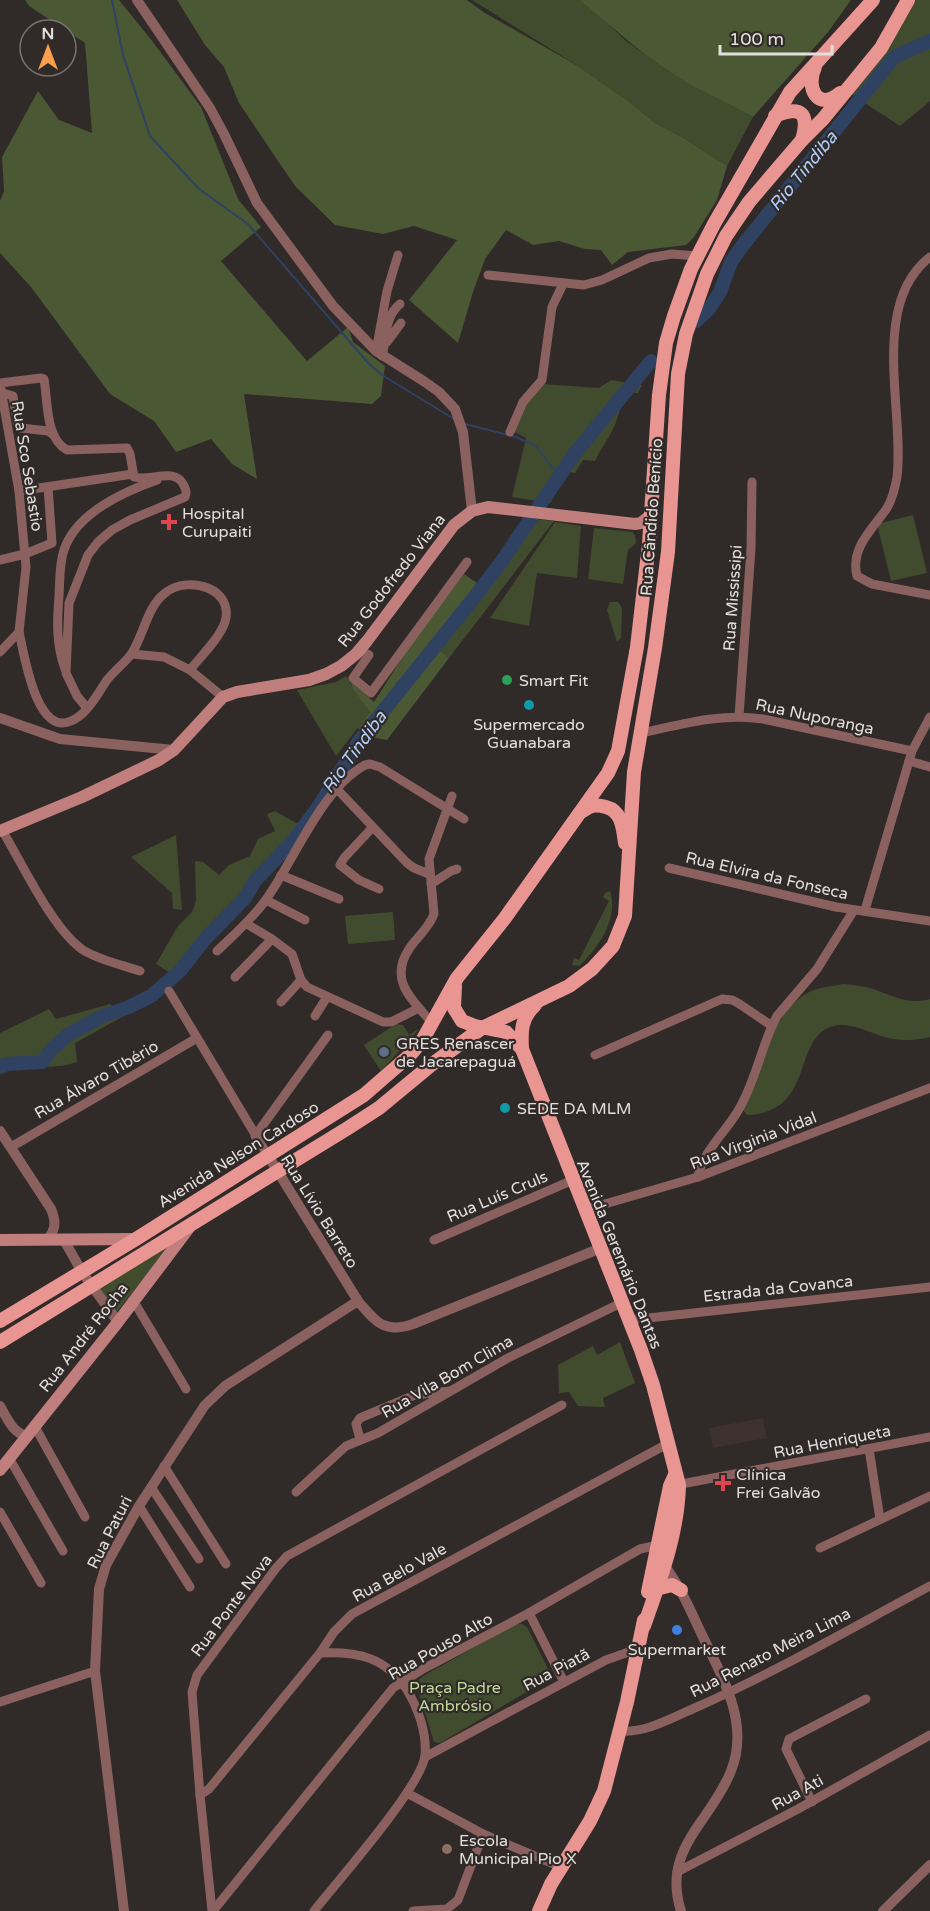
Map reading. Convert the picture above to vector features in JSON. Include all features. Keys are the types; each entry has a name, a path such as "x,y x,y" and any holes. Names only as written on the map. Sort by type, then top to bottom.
{"main road":[{"name":"Rua Cândido Benício","path":"457,978 505,918 583,811 608,774 618,751 636,647 650,537 659,395 664,354 674,316 697,256 748,162 790,92 873,0"},
{"name":"Rua Cândido Benício","path":"482,1028 569,986 592,969 613,946 625,916 634,772 655,648 668,552 678,374 686,334 707,274 726,236 750,202 881,48 908,0"},
{"path":"816,65 810,82 812,90 819,99 834,98 855,81"},
{"path":"775,116 793,111 802,114 806,119 806,124 802,140"},
{"path":"472,511 488,507 635,524 651,515"},
{"name":"Rua Godofredo Viana","path":"223,697 237,692 318,677 341,666 360,650 447,534 472,511"},
{"path":"635,524 650,537"},
{"path":"1,830 159,760 174,750 223,697"},
{"path":"583,811 590,807 600,806 611,808 619,817 622,824 628,872"},
{"name":"Avenida Nelson Cardoso","path":"0,1321 136,1239 364,1095 410,1055 432,1023 457,978"},
{"name":"Avenida Geremário Dantas","path":"457,978 453,1000 456,1014 464,1022 506,1032 522,1049 584,1210 623,1302 653,1384 669,1443 678,1508 673,1539 644,1626"},
{"name":"Avenida Geremário Dantas","path":"522,1049 523,1020 533,1006 542,1000"},
{"path":"0,1342 379,1108 431,1065 482,1028"},
{"name":"Rua André Rocha","path":"0,1470 118,1322 193,1223"},
{"path":"0,1240 136,1239"},
{"name":"Avenida Geremário Dantas","path":"540,1911 544,1898 590,1821 604,1791 640,1648 650,1579 674,1482"},
{"path":"658,1545 664,1565"},
{"path":"656,1589 672,1585 681,1590"}],"street":[{"path":"137,0 210,108 257,203 333,306 379,354 448,400 459,417 463,432 472,511"},
{"path":"379,354 387,291 398,255"},
{"path":"488,275 584,285 595,283 658,255 697,256"},
{"path":"930,257 914,274 898,311 894,351 898,455 894,494 860,546 854,564 857,576 872,584 930,595"},
{"path":"510,432 523,402 542,380 552,306 562,284"},
{"path":"386,344 391,313 400,304"},
{"path":"379,354 401,323"},
{"path":"0,383 43,378 52,434"},
{"name":"Rua Sco Sebastio","path":"0,383 19,491 26,567 19,632 32,685 42,708 50,718 59,722 69,723 87,708"},
{"path":"0,392 13,396 18,426 21,428 48,431 61,447 67,450 127,448 133,474 137,478 171,476 182,480 187,492 185,497 130,520 112,531 88,555 69,603 66,673"},
{"path":"19,491 133,474"},
{"path":"171,476 129,490 105,504 74,530 63,553 57,615 59,654 77,696 87,708 112,674 132,654 152,611 163,594 176,586 192,583 208,587 220,596 225,608 225,621 218,634 190,670"},
{"name":"Rua Mississipi","path":"739,716 751,549 752,482"},
{"path":"0,560 51,545 53,541 48,487"},
{"path":"360,650 369,655 353,678 371,693 467,562"},
{"path":"0,652 19,632"},
{"path":"132,654 164,657 190,670 223,697"},
{"name":"Rua Nuporanga","path":"641,733 713,718 739,716 763,719 912,751"},
{"path":"866,910 912,751 930,717"},
{"path":"0,718 60,739 174,750"},
{"path":"909,761 930,767"},
{"path":"217,951 247,924 266,900 336,788 365,765 375,765 464,819"},
{"path":"336,788 407,863 429,874"},
{"path":"432,1023 403,985 402,970 409,949 432,921 434,914 429,874 431,851 452,795"},
{"path":"372,828 344,858 340,866 359,880 379,889"},
{"path":"1,830 58,926 71,941 85,951 140,971"},
{"name":"Rua Elvira da Fonseca","path":"669,868 814,903 930,921"},
{"path":"431,885 457,869"},
{"path":"281,875 339,899"},
{"path":"266,900 305,920"},
{"path":"698,1177 701,1166 745,1098 777,1016 817,969 854,910"},
{"path":"247,924 292,954 301,980 307,987 327,997 383,1022 391,1022 419,1008"},
{"path":"235,977 272,939"},
{"path":"281,1002 301,980"},
{"name":"Rua Lívio Barreto","path":"169,991 255,1136 358,1301 382,1326 403,1328 601,1248"},
{"path":"315,1016 327,997"},
{"path":"595,1055 722,999 738,1003 772,1026"},
{"path":"255,1136 328,1035"},
{"name":"Rua Álvaro Tibério","path":"10,1146 197,1038"},
{"name":"Rua Virginia Vidal","path":"584,1210 698,1177 930,1088"},
{"path":"0,1131 54,1216 54,1228 48,1239"},
{"name":"Rua Luís Cruls","path":"434,1240 573,1180"},
{"path":"64,1240 82,1272 118,1322"},
{"name":"Estrada da Covanca","path":"630,1320 930,1287"},
{"path":"133,1300 186,1389"},
{"name":"Rua Paturi","path":"124,1911 95,1671 99,1589 106,1565 139,1506 205,1406 225,1386 358,1301"},
{"name":"Rua Vila Bom Clima","path":"296,1492 346,1446 378,1433 522,1350 623,1302"},
{"path":"360,1439 356,1424 360,1418 415,1395 452,1390"},
{"name":"Rua Ponte Nova","path":"213,1911 200,1795 192,1692 198,1675 287,1556 562,1405"},
{"path":"0,1406 14,1430 26,1436"},
{"path":"34,1425 85,1517"},
{"name":"Rua Henriqueta","path":"674,1482 930,1437"},
{"name":"Rua Belo Vale","path":"200,1795 209,1789 320,1653 334,1632 352,1614 669,1443"},
{"path":"869,1449 880,1519"},
{"path":"9,1458 63,1551"},
{"path":"164,1466 226,1564"},
{"path":"151,1487 199,1560"},
{"path":"820,1548 930,1496"},
{"path":"139,1506 190,1587"},
{"path":"0,1512 40,1583"},
{"path":"673,1539 673,1576"},
{"name":"Rua Pouso Alto","path":"213,1911 384,1697 402,1682 640,1549 658,1545"},
{"path":"664,1565 681,1590 729,1692 737,1726 732,1769 718,1795 684,1846 677,1872 676,1888 681,1911"},
{"name":"Rua Renato Meira Lima","path":"619,1731 635,1732 651,1727 729,1692 930,1586"},
{"path":"528,1613 564,1682"},
{"name":"Rua Piatã","path":"425,1757 606,1660 640,1648"},
{"path":"314,1911 408,1793 425,1757 424,1736 418,1712 402,1682 392,1671 379,1661 364,1656 320,1653"},
{"path":"0,1702 95,1671"},
{"path":"812,1802 786,1749 786,1744 789,1739 866,1699"},
{"name":"Rua Ati","path":"677,1872 812,1802 930,1736"},
{"path":"408,1793 483,1834 561,1867"},
{"path":"413,1911 447,1908 458,1900 483,1834"},
{"path":"883,1911 930,1865"}],"shaded area":[{"path":"763,1418 767,1438 713,1448 709,1428"}],"green space":[{"path":"25,0 119,0 201,107 238,199 261,227 221,261 307,361 348,327 353,342 385,366 381,396 372,404 244,394 257,479 232,464 211,439 176,452 154,421 110,394 31,287 0,253 0,201 4,191 2,157 38,91 59,120 92,133 85,43 78,38 78,18 47,18 29,6"},
{"path":"177,0 467,0 485,13 578,66 655,123 682,137 727,166 717,200 694,237 686,245 628,252 612,265 601,250 585,249 559,241 533,245 506,230 485,259 458,343 409,300 457,240 414,226 383,234 335,225 296,187 239,103 224,67 205,45"},
{"path":"472,0 579,0 625,40 668,71 753,117 727,166 682,137 655,123 578,66"},
{"path":"579,0 851,0 828,32 753,117 687,83 667,70"},
{"path":"909,0 930,0 930,101 900,126 848,92"},
{"path":"611,380 642,385 638,393 630,392 623,402 614,427 595,461 583,460 575,473 559,470 551,503 512,497 526,438 511,430 524,404 542,384 599,388"},
{"path":"913,515 927,573 891,581 877,524"},
{"path":"535,519 554,521 449,658 439,650"},
{"path":"555,522 581,526 577,578 537,573 529,626 490,618"},
{"path":"594,528 632,532 635,535 636,543 628,550 623,584 588,579"},
{"path":"464,574 484,588 439,650 449,658 387,740 370,737 358,728 370,712 353,689 351,682 374,702 418,633"},
{"path":"610,602 618,602 622,608 621,638 617,642 607,610"},
{"path":"346,676 370,712 336,756 297,690 336,682"},
{"path":"275,811 298,824 226,916 202,938 181,967 172,974 156,964 178,926 192,912 196,901 195,861 203,862 219,875 229,865 250,856 258,839 275,831 267,814"},
{"path":"176,835 182,910 173,909 172,893 131,857"},
{"path":"610,891 612,912 600,942 579,966 572,965 574,958 579,960 609,901 603,897"},
{"path":"393,912 395,940 348,944 345,916"},
{"path":"843,984 868,988 909,1001 930,999 930,1037 898,1040 854,1026 830,1027 818,1035 793,1090 783,1102 769,1111 747,1115 743,1110 761,1060 776,1027 786,1013 797,1000 811,991"},
{"path":"110,1004 124,1016 75,1043 77,1062 50,1067 12,1068 0,1074 0,1033 49,1009 56,1019"},
{"name":"GRES Renascer de Jacarepaguá","path":"396,1024 403,1025 409,1035 420,1028 381,1071 364,1045"},
{"path":"171,1244 116,1313 97,1287"},
{"path":"620,1342 635,1383 603,1398 605,1407 578,1406 569,1392 559,1393 558,1365 593,1346 597,1355"},
{"name":"Praça Padre Ambrósio","path":"516,1624 527,1627 552,1677 440,1743 434,1742 417,1687 418,1681 423,1676"}],"waterway":[{"path":"112,0 123,55 150,136 199,189 248,224 369,364 382,375 454,419"},
{"name":"Rio Tindiba","path":"696,321 709,309 720,292 731,262 743,245 894,57 930,41"},
{"name":"Rio Tindiba","path":"0,1067 7,1064 42,1062 52,1049 69,1034 103,1016 151,996 180,971 205,939 245,898 255,881 293,841 319,806 359,741 502,561 575,453 651,361"},
{"path":"465,424 516,437 536,446 559,476"}],"place":[{"name":"Hospital Curupaiti","path":"169,522"},
{"name":"Smart Fit","path":"507,680"},
{"name":"Supermercado Guanabara","path":"529,705"},
{"name":"GRES Renascer de Jacarepaguá","path":"384,1052"},
{"name":"SEDE DA MLM","path":"505,1108"},
{"name":"Clínica Frei Galvão","path":"723,1483"},
{"name":"Supermarket","path":"677,1630"},
{"name":"Escola Municipal Pio X","path":"447,1849"}]}
